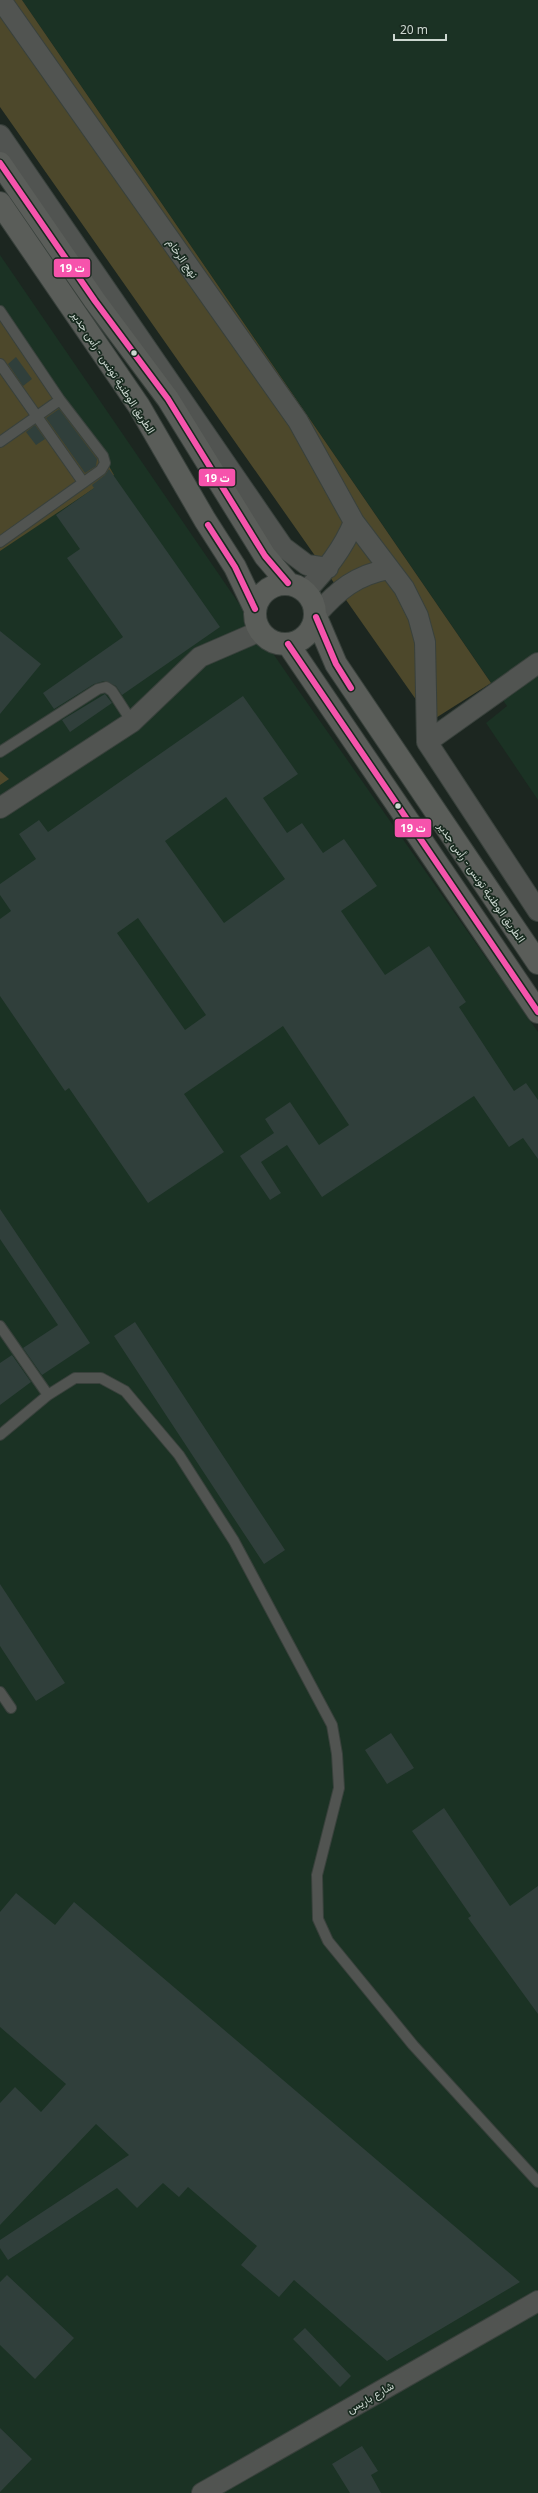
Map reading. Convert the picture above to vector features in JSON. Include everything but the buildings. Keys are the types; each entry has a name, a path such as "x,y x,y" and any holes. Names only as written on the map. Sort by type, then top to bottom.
{"main road":[{"name":"الطريق الوطنية تونس - رأس جدير","path":"0,163 95,301 168,399 266,556 297,587"},
{"name":"الطريق الوطنية تونس - رأس جدير","path":"0,203 139,406 204,520 235,567 255,609"},
{"path":"279,584 297,587 313,602 316,616 306,636 288,644 273,641 260,631 255,617 255,609 258,601 267,590 279,584"},
{"name":"الطريق الوطنية تونس - رأس جدير","path":"316,616 336,664 538,963"},
{"path":"288,644 538,1012"}],"street":[{"name":"نهج الرخام","path":"1,0 298,421 354,522 404,588 418,616 425,642 427,742"},
{"path":"0,135 283,547 306,565 328,568"},
{"path":"297,587 328,568 346,541 354,522"},
{"path":"316,616 355,579 371,572 389,569"},
{"path":"0,808 132,722 200,657 260,631"},
{"path":"538,663 427,742 538,910"},
{"name":"شارع باريس","path":"215,2490 538,2301"}],"lane":[{"path":"0,310 60,400 103,456 105,463 101,470 0,542"},
{"path":"0,364 83,482"},
{"path":"0,442 60,400"},
{"path":"0,752 98,689 106,687 112,691 132,722"},
{"path":"2,1332 48,1395"},
{"path":"0,1435 48,1395 75,1378 101,1378 125,1391 179,1455 234,1541 332,1725 337,1754 339,1788 317,1875 318,1919 328,1941 414,2045 538,2182"},
{"path":"0,1692 11,1708"}],"shaded area":[{"path":"0,0 22,0 491,683 431,721 0,107"},
{"path":"22,0 538,0 538,800 486,723 507,706"},
{"path":"0,255 294,684 538,1032 538,2493 0,2493"},
{"path":"0,306 102,454 114,475 0,551"},
{"path":"0,771 9,779 0,785"}],"transit line":[{"path":"0,163 95,301 168,399 265,556 288,583"},
{"path":"208,525 235,567 255,609"},
{"path":"316,617 336,664 351,688"},
{"path":"288,644 538,1012"}]}
